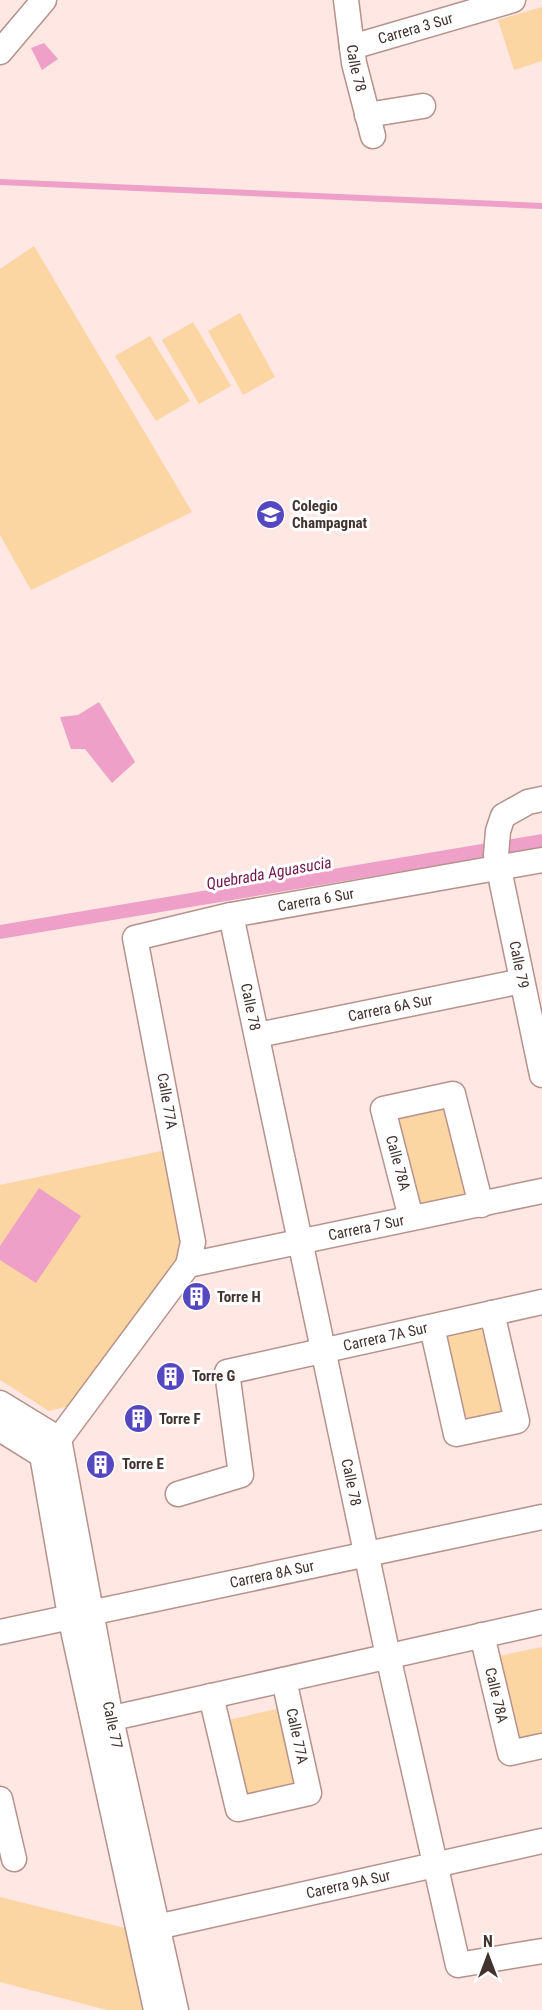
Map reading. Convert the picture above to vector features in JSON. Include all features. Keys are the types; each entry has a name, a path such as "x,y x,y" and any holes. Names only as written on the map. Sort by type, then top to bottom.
{"street":[{"path":"0,52 44,0"},
{"name":"Calle 78","path":"346,0 352,47 370,126 423,106"},
{"name":"Carrera 3 Sur","path":"352,47 513,0"},
{"path":"497,851 503,816 528,802 542,799"},
{"name":"Carerra 6 Sur","path":"135,938 497,851 542,860"},
{"name":"Calle 79","path":"497,851 542,1075"},
{"name":"Calle 78","path":"231,915 388,1656 458,1965 542,1951"},
{"name":"Calle 77A","path":"135,938 193,1242 188,1264"},
{"name":"Carrera 6A Sur","path":"258,1035 522,981"},
{"name":"Calle 78A","path":"411,1218 383,1109 453,1094 481,1205"},
{"name":"Carrera 7 Sur","path":"188,1264 301,1243 542,1191"},
{"path":"50,1447 188,1264"},
{"name":"Carrera 7A Sur","path":"178,1494 241,1475 226,1372 542,1302"},
{"path":"432,1327 456,1434 517,1422 492,1313"},
{"path":"0,1403 50,1447"},
{"path":"0,1429 50,1447"},
{"name":"Calle 77","path":"50,1447 80,1615 102,1721 154,1941 176,2010"},
{"name":"Carrera 8A Sur","path":"0,1632 542,1517"},
{"path":"102,1721 542,1622"},
{"name":"Calle 78A","path":"482,1635 510,1753 542,1746"},
{"name":"Calle 77A","path":"211,1696 238,1809 309,1793 284,1680"},
{"path":"0,1799 14,1859"},
{"name":"Carerra 9A Sur","path":"154,1941 434,1865 542,1841"},
{"name":"Calle 77","path":"154,1941 156,2010"}],"shaded area":[{"path":"542,7 542,61 514,70 498,20"},
{"path":"44,43 58,59 42,70 31,48"},
{"path":"34,246 192,512 31,590 0,535 0,269"},
{"path":"240,313 275,377 243,395 208,331"},
{"path":"193,322 231,386 199,404 162,340"},
{"path":"150,336 190,401 156,421 115,356"},
{"path":"99,702 135,762 112,783 85,749 71,749 60,717 78,715"},
{"name":"Quebrada Aguasucia","path":"542,834 542,848 0,939 0,925"},
{"path":"452,1096 476,1197 418,1211 388,1110"},
{"path":"171,1149 186,1245 81,1403 49,1411 0,1380 0,1185"},
{"path":"39,1188 81,1216 36,1283 0,1260 0,1246"},
{"path":"492,1326 514,1418 459,1429 437,1337"},
{"path":"542,1647 542,1746 510,1753 489,1658"},
{"path":"290,1706 309,1793 238,1809 219,1722"},
{"path":"0,1897 129,1929 142,2010 107,2010 0,1982"}],"waterway":[{"path":"0,182 542,206"}],"place":[{"name":"Colegio Champagnat","path":"271,515"},
{"name":"Torre H","path":"196,1297"},
{"name":"Torre G","path":"171,1376"},
{"name":"Torre F","path":"138,1419"},
{"name":"Torre E","path":"101,1464"}]}
